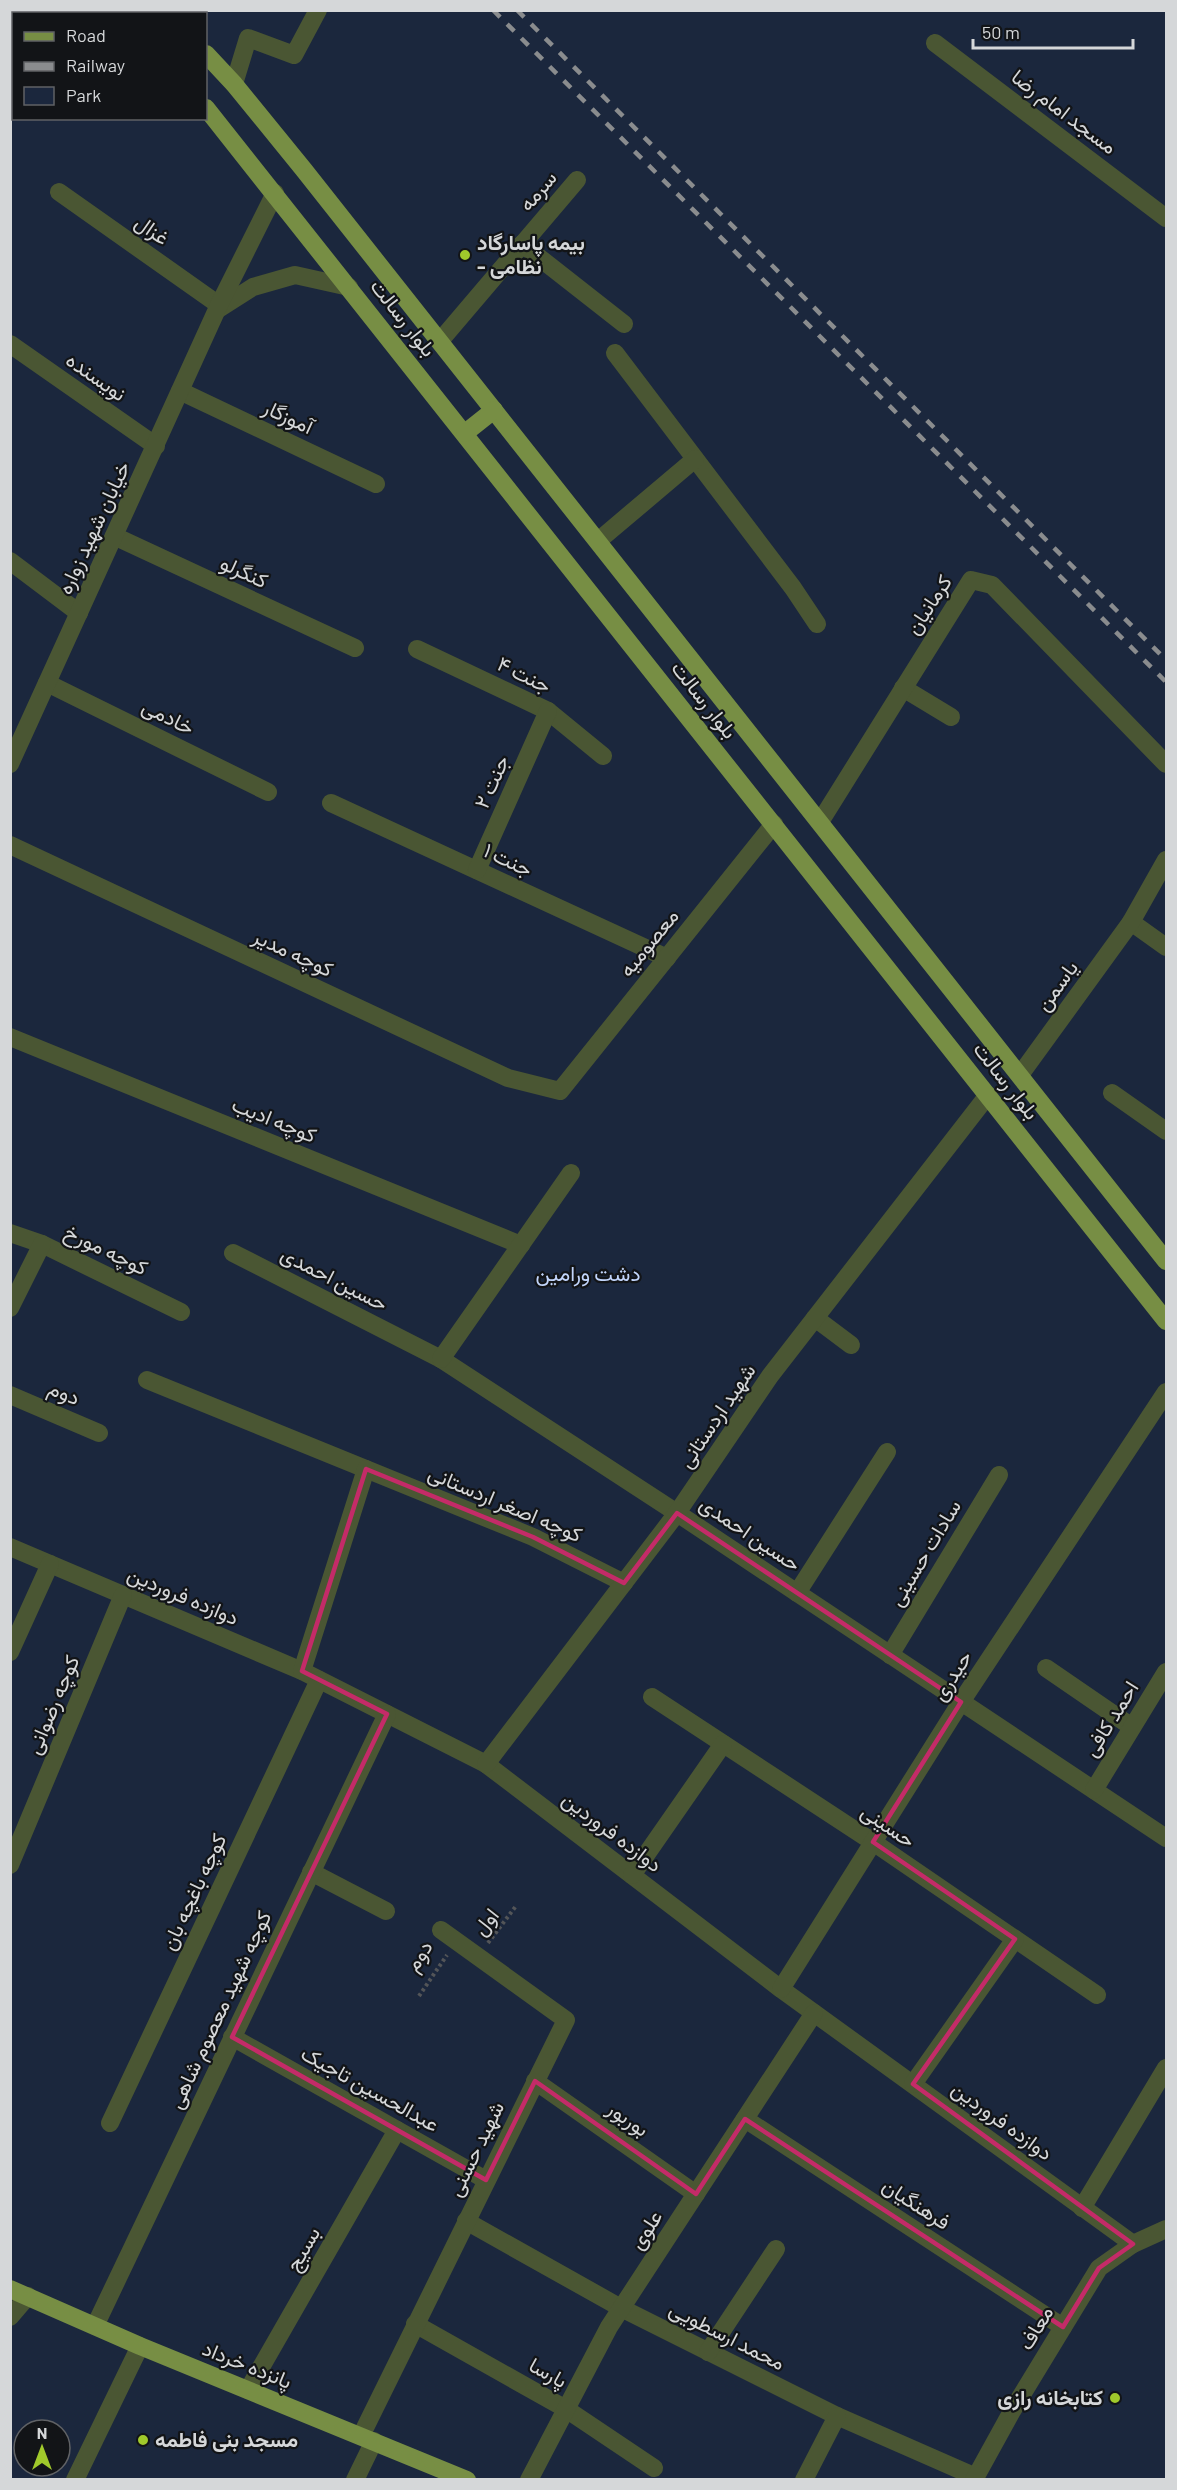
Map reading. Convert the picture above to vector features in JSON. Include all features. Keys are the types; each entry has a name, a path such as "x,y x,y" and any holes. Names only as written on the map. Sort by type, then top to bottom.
{"main road":[{"name":"بلوار رسالت","path":"207,55 234,84 440,341 1167,1261"},
{"name":"بلوار رسالت","path":"207,109 1167,1321"},
{"path":"465,433 495,411"},
{"name":"پانزده خرداد","path":"10,2289 140,2346 467,2480"}],"street":[{"path":"234,84 248,38 294,55 318,10"},
{"name":"مسجد امام رضا","path":"935,43 1167,218"},
{"name":"سرمه","path":"440,341 577,180"},
{"name":"غزال","path":"60,192 218,308"},
{"name":"خیابان شهید زواره","path":"10,764 218,308 275,193"},
{"path":"522,244 624,324"},
{"path":"218,308 253,287 295,275 349,287"},
{"name":"نویسنده","path":"10,344 156,446"},
{"path":"615,353 793,588 817,624"},
{"name":"آموزگار","path":"180,391 376,484"},
{"path":"598,541 695,459"},
{"name":"کنگرلو","path":"114,536 355,648"},
{"path":"10,561 79,613"},
{"name":"کرمانیان","path":"820,822 971,580 992,585 1167,764"},
{"name":"جنت ۴","path":"417,649 548,711 603,756"},
{"name":"خادمی","path":"47,683 268,792"},
{"path":"903,688 951,717"},
{"name":"جنت ۲","path":"477,870 548,711"},
{"name":"جنت ۱","path":"331,802 667,958"},
{"name":"معصومیه","path":"560,1091 774,824"},
{"name":"کوچه مدیر","path":"10,845 508,1078 560,1091"},
{"name":"یاسمن","path":"1020,1076 1131,922 1167,860"},
{"path":"1131,922 1167,947"},
{"name":"کوچه ادیب","path":"10,1037 521,1245"},
{"path":"1112,1093 1167,1131"},
{"name":"شهید اردستانی","path":"486,1764 677,1513 770,1376 988,1095"},
{"path":"441,1359 571,1173"},
{"name":"کوچه مورخ","path":"10,1233 42,1244 181,1311"},
{"path":"10,1308 42,1244"},
{"name":"حسین احمدی","path":"233,1253 441,1359 1167,1838"},
{"path":"815,1318 851,1345"},
{"name":"کوچه اصغر اردستانی","path":"147,1380 533,1537 624,1583"},
{"name":"حیدری","path":"781,1989 961,1702 1167,1392"},
{"name":"دوم","path":"10,1395 99,1433"},
{"path":"797,1593 887,1452"},
{"path":"302,1671 366,1469"},
{"name":"سادات حسینی","path":"890,1655 999,1475"},
{"name":"دوازده فروردین","path":"10,1547 302,1671 486,1764 781,1989 1133,2244"},
{"path":"10,1652 50,1564"},
{"name":"کوچه رضوانی","path":"10,1865 123,1595"},
{"path":"1046,1668 1132,1727"},
{"name":"احمد کافی","path":"1094,1790 1167,1672"},
{"name":"کوچه باغچه بان","path":"111,2123 319,1680"},
{"name":"حسینی","path":"652,1697 873,1842 1097,1995"},
{"name":"کوچه شهید معصوم شاهی","path":"95,2326 387,1714"},
{"path":"632,1875 723,1744"},
{"path":"311,1872 386,1911"},
{"name":"شهید حسنی","path":"355,2480 367,2439 415,2325 566,2020 449,1936"},
{"path":"913,2084 1015,1939"},
{"name":"علوی","path":"529,2480 621,2308 814,2013"},
{"name":"عبدالحسین تاجیک","path":"232,2037 486,2180"},
{"path":"1082,2208 1167,2068"},
{"name":"بوربور","path":"535,2081 696,2194"},
{"name":"فرهنگیان","path":"745,2119 1064,2327"},
{"name":"بسیج","path":"248,2390 398,2130"},
{"name":"محمد ارسطویی","path":"466,2221 621,2308 708,2352 837,2416 975,2478"},
{"name":"معاف","path":"975,2478 1012,2411 1099,2268 1133,2244 1167,2229"},
{"path":"708,2352 777,2249"},
{"path":"10,2317 28,2296"},
{"name":"پارسا","path":"415,2325 566,2409 654,2468"},
{"path":"75,2480 140,2346"},
{"path":"804,2480 837,2416"}],"path":[{"name":"اول","path":"478,1955 516,1906"},
{"name":"دوم","path":"419,1996 449,1936"}],"highlighted area":[{"path":"366,1469 533,1537 624,1583 677,1513 961,1702 873,1842 1015,1939 913,2084 1133,2244 1099,2268 1063,2327 745,2119 696,2194 535,2081 486,2180 232,2037 387,1714 302,1671"}],"green space":[{"name":"دشت ورامین","path":"11,11 1166,11 1166,2479 11,2480"}],"railway":[{"path":"493,10 1166,682"},
{"path":"517,10 1166,660"}],"place":[{"name":"بیمه پاسارگاد - نظامی","path":"465,255"},
{"name":"کتابخانه رازی","path":"1115,2398"},
{"name":"مسجد بنی فاطمه","path":"143,2440"}]}
